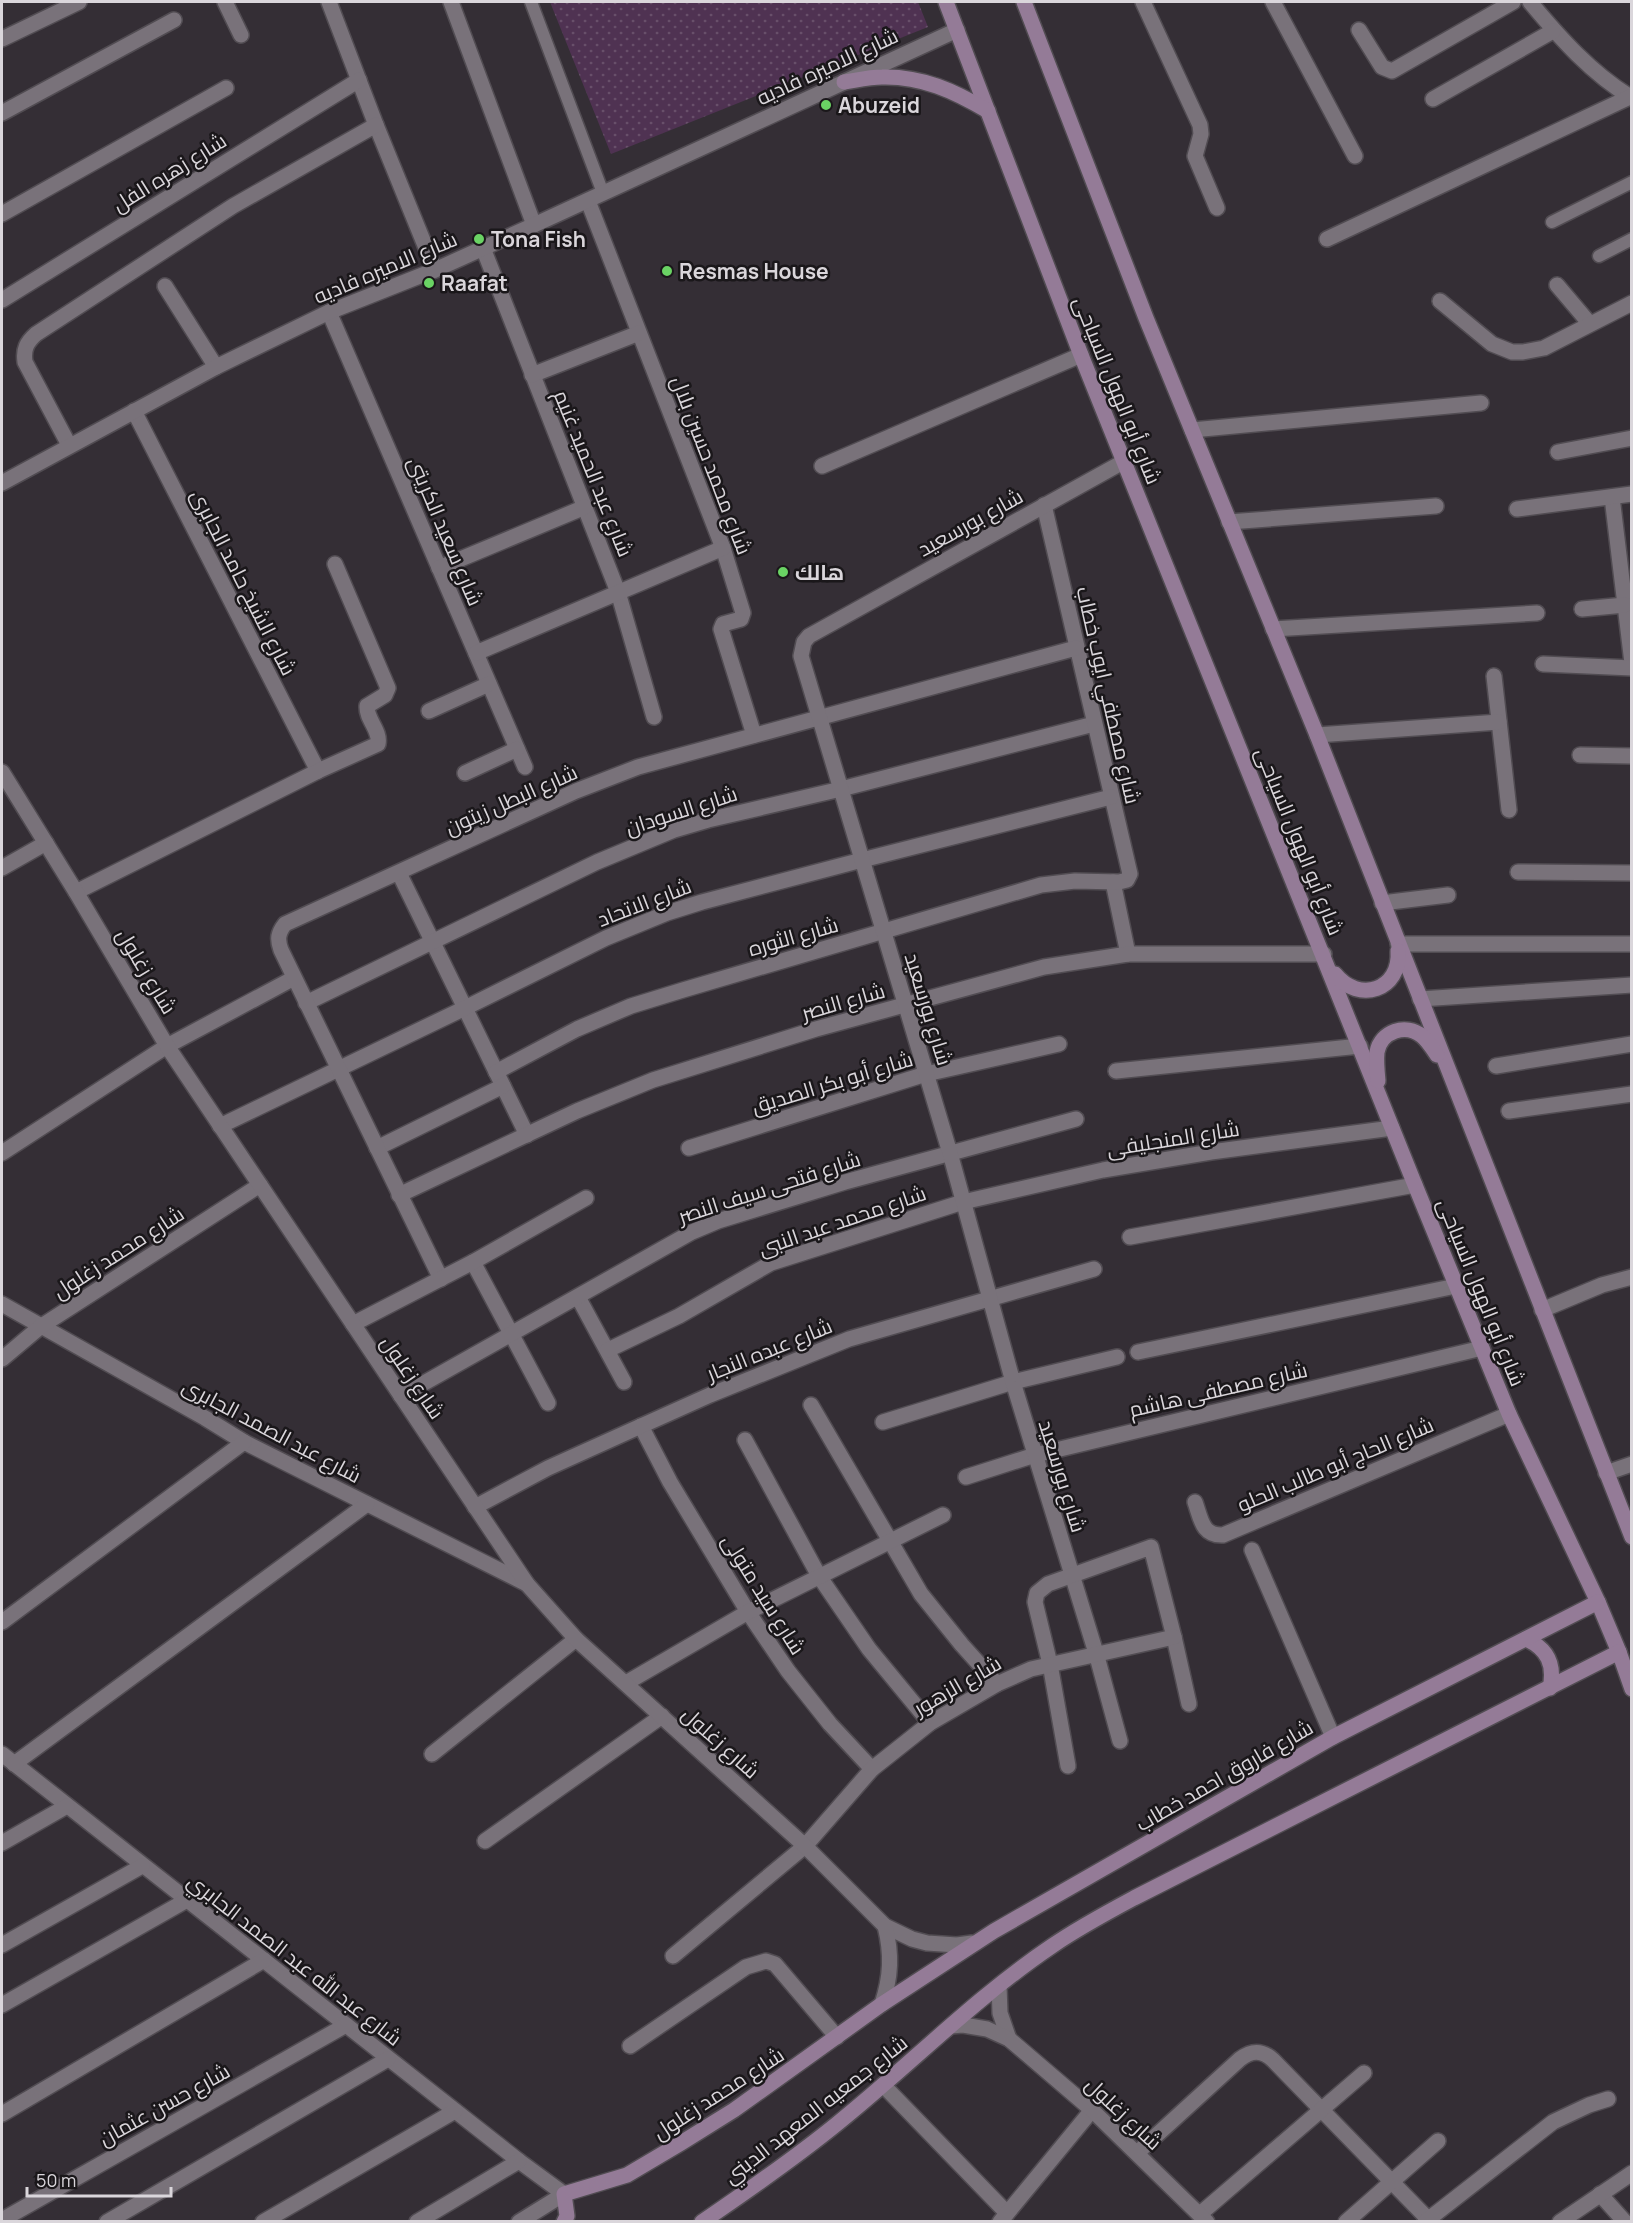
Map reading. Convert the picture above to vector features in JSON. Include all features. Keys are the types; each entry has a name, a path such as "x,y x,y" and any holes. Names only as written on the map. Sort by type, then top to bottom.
{"main road":[{"name":"شارع أبو الهول السياحى","path":"946,2 1123,462 1456,1286 1509,1414 1598,1602 1632,1689"},
{"path":"1027,2 1146,318 1317,735 1632,1537"},
{"path":"844,82 882,77 920,81 956,92 988,111"},
{"path":"1326,961 1343,984 1365,991 1377,989 1388,982 1395,972 1399,961 1398,944"},
{"path":"1378,1092 1377,1049 1391,1032 1402,1029 1423,1036 1447,1066"},
{"name":"شارع فاروق احمد خطاب","path":"882,2004 972,1943 1333,1737 1598,1602"},
{"path":"1526,1639 1537,1644 1546,1653 1553,1676 1550,1688"},
{"path":"951,2026 1051,1947 1106,1913 1619,1652"},
{"name":"شارع محمد زغلول","path":"564,2194 627,2175 734,2110 882,2004"},
{"name":"شارع جمعيه المعهد الديني","path":"702,2222 838,2123 951,2026"},
{"path":"564,2194 567,2216 564,2222"}],"street":[{"path":"2,39 79,2"},
{"path":"225,2 241,35"},
{"path":"329,2 435,270"},
{"path":"451,2 534,225"},
{"path":"1143,2 1200,125 1201,134 1195,156 1216,208"},
{"path":"1274,2 1355,156"},
{"path":"1359,30 1382,67 1392,71 1513,2"},
{"path":"1327,239 1631,97 1589,67 1553,31 1530,2"},
{"path":"2,113 174,20"},
{"name":"شارع الاميره فاديه","path":"2,483 216,368 329,312 435,270 957,30"},
{"path":"1433,99 1553,31"},
{"name":"شارع زهره الفل","path":"2,300 359,80"},
{"path":"2,214 226,88"},
{"path":"69,445 25,362 24,349 28,341 233,206 376,125"},
{"name":"شارع محمد حسين بلال","path":"588,201 723,548 743,615 739,620 722,625 721,629 754,735"},
{"name":"شارع عبد الحميد غنيم","path":"483,248 618,592 654,717"},
{"path":"1557,285 1590,324"},
{"path":"165,286 216,368"},
{"path":"1440,301 1492,344 1512,352 1544,348 1632,303"},
{"name":"شارع سعيد الكريتى","path":"329,312 525,767"},
{"path":"532,375 639,333"},
{"path":"822,466 1081,355"},
{"path":"1192,430 1481,403"},
{"name":"شارع الشيخ حامد الجابرى","path":"134,411 318,771"},
{"path":"1558,452 1632,438"},
{"name":"شارع بورسعيد","path":"1119,1741 1096,1653 1012,1382 950,1153 801,656 804,642 809,636 1123,462"},
{"path":"1517,509 1632,494"},
{"path":"1612,497 1632,663"},
{"name":"شارع مصطفي ايوب خطاب","path":"1044,505 1130,874 1126,880 1113,882"},
{"path":"1229,522 1436,506"},
{"path":"439,568 585,507"},
{"path":"476,653 723,548"},
{"path":"76,892 318,771 378,744 379,737 366,708 368,704 385,695 388,688 335,564"},
{"path":"1582,609 1625,605"},
{"path":"1273,628 1537,613"},
{"name":"شارع البطل زيتون","path":"441,1279 294,978 278,941 279,932 285,924 609,778 659,761 1076,648"},
{"path":"1544,664 1632,668"},
{"path":"1494,676 1509,810"},
{"path":"429,711 489,684"},
{"path":"1317,735 1499,722"},
{"name":"شارع السودان","path":"306,1003 597,862 674,830 708,819 841,789 1094,724"},
{"path":"465,773 492,769 517,749"},
{"path":"1580,755 1632,756"},
{"name":"شارع زغلول","path":"2,772 167,1046 527,1584 576,1639 805,1846 885,1926 912,1939 927,1943 950,1945 972,1943"},
{"name":"شارع الاتحاد","path":"220,1126 340,1070 606,938 667,913 862,860 1111,797"},
{"path":"2,868 46,843"},
{"path":"1518,872 1632,873"},
{"path":"399,873 527,1135"},
{"name":"شارع الثوره","path":"377,1149 500,1079 577,1029 631,1006 1041,885 1075,881 1113,882"},
{"path":"1113,882 1128,954"},
{"path":"1382,903 1448,895"},
{"path":"1398,944 1632,944"},
{"name":"شارع النصر","path":"399,1195 577,1111 653,1080 816,1029 1044,967 1128,954 1326,961"},
{"path":"2,1153 167,1046 294,978"},
{"path":"1420,999 1632,985"},
{"name":"شارع أبو بكر الصديق","path":"689,1148 926,1074 1059,1044"},
{"path":"1496,1066 1632,1044"},
{"path":"1116,1071 1360,1046"},
{"path":"1509,1111 1632,1094"},
{"name":"شارع فتحى سيف النصر","path":"401,1396 578,1297 672,1241 718,1221 845,1182 1076,1119"},
{"name":"شارع المنجليفى","path":"963,1202 1114,1168 1211,1152 1392,1128"},
{"name":"شارع محمد زغلول","path":"2,1359 40,1327 260,1185"},
{"path":"1130,1237 1415,1185"},
{"path":"353,1324 473,1262 586,1198"},
{"name":"شارع محمد عبد النبى","path":"608,1350 679,1316 771,1263 963,1202"},
{"path":"473,1262 548,1403"},
{"name":"شارع عبده النجار","path":"475,1508 548,1468 710,1395 849,1339 1094,1269"},
{"path":"1542,1310 1602,1285 1632,1277"},
{"path":"1138,1352 1456,1286"},
{"path":"578,1297 624,1382"},
{"name":"شارع عبد الصمد الجابرى","path":"2,1304 244,1442 527,1584"},
{"name":"شارع مصطفى هاشم","path":"966,1477 1035,1455 1482,1348"},
{"path":"883,1422 1012,1382 1117,1357"},
{"path":"811,1405 921,1594 997,1684"},
{"name":"شارع الحاج أبو طالب الحلو","path":"1195,1502 1204,1529 1210,1533 1223,1534 1509,1414"},
{"name":"شارع سيد متولى","path":"641,1426 670,1482 748,1612 788,1671 830,1724 872,1769"},
{"path":"745,1440 819,1576 868,1649 930,1723"},
{"path":"2,1622 244,1442"},
{"path":"1606,1473 1632,1464"},
{"path":"14,1764 367,1504"},
{"path":"626,1683 748,1612 943,1515"},
{"path":"1068,1766 1050,1664 1035,1602 1037,1593 1048,1584 1150,1547 1189,1704"},
{"path":"1252,1551 1333,1737"},
{"name":"شارع الزهور","path":"673,1956 805,1846 872,1769 930,1723 997,1684 1031,1669 1174,1637"},
{"path":"432,1755 576,1639"},
{"path":"485,1842 662,1716"},
{"name":"شارع عبد الله عبد الصمد الجابري","path":"2,1754 388,2059 564,2194"},
{"path":"2,1843 67,1806"},
{"path":"2,1945 142,1866"},
{"path":"2,2006 187,1899"},
{"path":"882,2004 890,1973 891,1957 885,1926"},
{"path":"2,2114 264,1960"},
{"path":"630,2046 746,1967 766,1961 775,1964 837,2037"},
{"path":"999,1986 1000,2013 1009,2039"},
{"name":"شارع حسن عثمان","path":"2,2220 346,2025"},
{"name":"شارع زغلول","path":"951,2026 963,2025 987,2029 1009,2039 1092,2110 1203,2218"},
{"path":"1137,2153 1247,2053 1257,2051 1273,2060 1426,2220 1553,2122 1608,2099"},
{"path":"107,2222 388,2059"},
{"path":"1203,2218 1364,2073"},
{"path":"882,2085 1004,2217 1092,2110"},
{"path":"263,2222 455,2111"},
{"path":"1346,2222 1438,2141"},
{"path":"417,2222 519,2161"},
{"path":"1560,2222 1632,2173"},
{"path":"519,2222 564,2194"},
{"path":"1600,2194 1625,2222"}],"lane":[{"path":"531,2 603,193"},
{"path":"1552,222 1632,182"},
{"path":"1599,256 1632,239"}],"shaded area":[{"path":"550,2 918,2 928,27 611,154"}],"place":[{"name":"Abuzeid","path":"826,105"},
{"name":"Tona Fish","path":"479,239"},
{"name":"Resmas House","path":"667,271"},
{"name":"Raafat","path":"429,283"},
{"name":"هالك","path":"783,572"}]}
